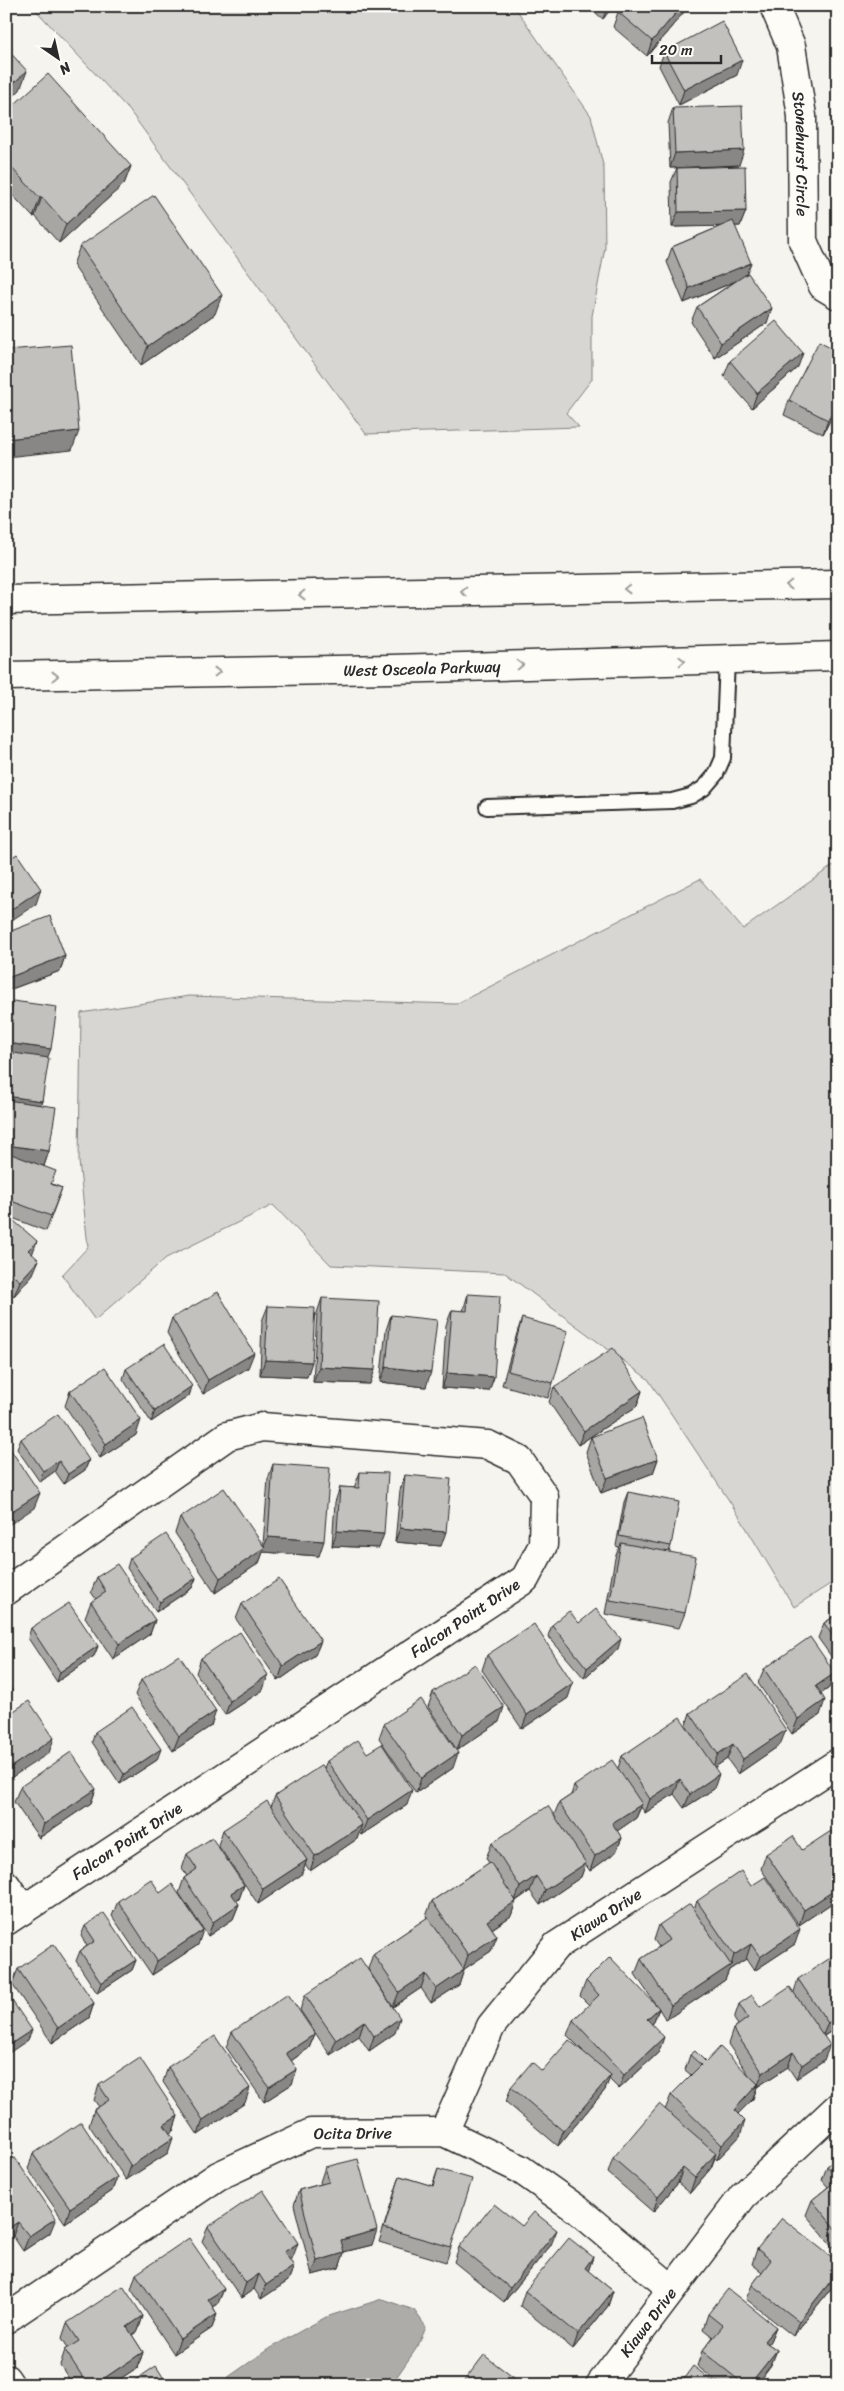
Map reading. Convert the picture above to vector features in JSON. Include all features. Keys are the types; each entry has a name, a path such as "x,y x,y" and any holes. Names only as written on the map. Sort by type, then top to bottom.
{"street":[{"name":"Stonehurst Circle","path":"774,6 791,46 802,116 803,241 823,286 838,294"},
{"path":"6,600 838,584"},
{"name":"West Osceola Parkway","path":"6,676 382,669 838,656"},
{"name":"Falcon Point Drive","path":"6,1592 227,1436 262,1427 488,1445 519,1460 544,1496 543,1545 525,1578 15,1916 6,1885"},
{"name":"Kiawa Drive","path":"444,2132 491,2026 556,1946 838,1763"},
{"name":"Kiawa Drive","path":"600,2385 743,2196 838,2108"},
{"name":"Ocita Drive","path":"6,2319 218,2176 311,2133 444,2132 520,2169 578,2210 672,2289"},
{"path":"6,2380 10,2385"}],"lane":[{"path":"487,807 672,801 691,796 704,788 716,774 723,758 726,659"}],"shaded area":[{"path":"32,6 514,6 591,116 604,169 605,248 592,316 592,379 566,413 579,427 366,434 129,110"},
{"path":"838,862 838,1579 794,1607 736,1511 648,1379 505,1273 331,1265 273,1205 166,1258 95,1320 62,1275 88,1247 79,1161 81,1013 189,996 456,1004 700,879 743,929"},
{"path":"382,2299 414,2310 426,2327 418,2346 391,2385 232,2385 227,2378 270,2348 326,2317"}],"building":[{"path":"623,6 682,6 652,41 618,12"},
{"path":"722,21 742,60 684,90 664,52"},
{"path":"6,48 27,71 6,90"},
{"path":"48,74 131,166 66,224 42,197 40,198 6,162 6,112"},
{"path":"742,106 744,150 675,153 673,108"},
{"path":"745,166 746,211 678,212 677,168"},
{"path":"154,195 222,295 148,346 80,246"},
{"path":"733,221 751,263 689,288 672,247"},
{"path":"748,273 772,308 721,343 697,307"},
{"path":"776,321 803,353 757,393 730,361"},
{"path":"819,341 838,351 838,401 828,420 789,400"},
{"path":"71,345 79,431 6,439 6,350"},
{"path":"17,854 41,889 6,913 6,861"},
{"path":"50,916 65,956 10,977 6,967 6,933"},
{"path":"13,1001 57,1007 51,1049 6,1043 6,1014 11,1015"},
{"path":"6,1052 49,1058 42,1101 6,1096"},
{"path":"7,1100 56,1107 49,1151 6,1145"},
{"path":"6,1152 56,1171 51,1184 62,1188 51,1216 6,1199"},
{"path":"6,1214 37,1241 28,1250 39,1260 20,1281 6,1270"},
{"path":"218,1292 254,1353 208,1380 172,1318"},
{"path":"468,1294 500,1296 494,1377 447,1373 452,1310 467,1311"},
{"path":"322,1298 379,1301 375,1370 319,1367"},
{"path":"268,1306 315,1308 312,1362 265,1360"},
{"path":"391,1315 437,1320 431,1372 386,1367"},
{"path":"522,1318 568,1331 553,1383 508,1371"},
{"path":"164,1344 192,1386 155,1411 126,1369"},
{"path":"613,1348 642,1391 584,1431 554,1387"},
{"path":"105,1367 141,1420 106,1444 70,1391"},
{"path":"58,1414 89,1460 68,1474 59,1461 43,1471 21,1439"},
{"path":"642,1418 658,1459 607,1478 591,1437"},
{"path":"6,1443 40,1493 6,1515"},
{"path":"273,1464 330,1468 324,1541 268,1537"},
{"path":"360,1472 388,1473 384,1534 337,1531 340,1487 359,1488"},
{"path":"405,1475 451,1479 446,1532 400,1528"},
{"path":"224,1488 265,1548 220,1578 180,1518"},
{"path":"628,1492 679,1502 671,1546 619,1536"},
{"path":"166,1534 196,1578 160,1602 130,1558"},
{"path":"621,1543 696,1557 685,1613 610,1600"},
{"path":"117,1564 155,1620 119,1644 91,1602 106,1592 97,1577"},
{"path":"279,1579 321,1641 283,1666 242,1604"},
{"path":"69,1603 98,1646 60,1672 31,1628"},
{"path":"596,1609 621,1639 587,1668 552,1625 569,1611 579,1623"},
{"path":"838,1614 838,1644 824,1623"},
{"path":"534,1624 573,1683 527,1715 487,1655"},
{"path":"240,1632 268,1675 230,1701 201,1658"},
{"path":"810,1637 835,1673 816,1686 825,1700 798,1719 764,1669"},
{"path":"179,1655 216,1711 179,1736 141,1680"},
{"path":"475,1664 504,1707 462,1735 433,1692"},
{"path":"748,1674 786,1730 743,1759 733,1744 718,1754 690,1713"},
{"path":"6,1681 12,1690 6,1694"},
{"path":"421,1699 458,1753 421,1778 384,1724"},
{"path":"29,1701 54,1738 8,1769 6,1767 6,1716"},
{"path":"132,1707 161,1749 124,1774 95,1732"},
{"path":"680,1717 719,1774 690,1794 680,1779 650,1799 622,1756"},
{"path":"358,1740 367,1753 382,1744 412,1790 367,1820 327,1761"},
{"path":"71,1752 96,1789 44,1824 20,1787"},
{"path":"612,1760 642,1804 612,1823 622,1838 595,1856 559,1803 577,1791 574,1786"},
{"path":"322,1765 362,1825 315,1856 275,1796"},
{"path":"267,1801 307,1860 263,1889 223,1830"},
{"path":"548,1806 586,1863 545,1890 536,1876 520,1887 492,1843"},
{"path":"831,1831 838,1842 838,1888 804,1910 766,1854 793,1836 802,1850"},
{"path":"212,1838 244,1885 231,1893 239,1904 213,1922 184,1878 197,1869 187,1854"},
{"path":"490,1862 516,1901 487,1921 497,1936 468,1955 432,1901"},
{"path":"741,1871 751,1886 765,1877 800,1929 760,1957 751,1944 734,1955 697,1901"},
{"path":"151,1879 160,1893 172,1884 203,1930 157,1961 118,1901"},
{"path":"690,1904 731,1965 671,2005 641,1959 669,1940 659,1925"},
{"path":"104,1913 136,1960 101,1983 80,1951 95,1941 85,1926"},
{"path":"428,1917 464,1970 436,1989 426,1974 399,1992 373,1954"},
{"path":"54,1944 94,2003 58,2028 18,1969"},
{"path":"838,1953 838,2016 828,2023 798,1979"},
{"path":"610,1957 659,2008 647,2019 664,2037 624,2075 573,2020 599,1995 586,1981"},
{"path":"360,1958 400,2018 374,2036 364,2021 336,2040 305,1995"},
{"path":"790,1987 830,2045 802,2065 793,2052 763,2073 733,2029 748,2018 739,2004 752,1995 760,2007"},
{"path":"6,1992 32,2030 6,2047"},
{"path":"288,1994 315,2034 286,2053 297,2069 269,2087 232,2032"},
{"path":"215,2036 250,2088 203,2120 168,2067"},
{"path":"569,2040 611,2075 563,2131 511,2087 532,2062 542,2071"},
{"path":"720,2047 758,2084 734,2110 745,2121 722,2145 671,2095 701,2065 690,2055 695,2051 706,2062"},
{"path":"140,2058 178,2116 164,2125 173,2138 131,2166 94,2110 109,2100 99,2085"},
{"path":"659,2104 716,2153 695,2178 683,2168 658,2197 613,2158"},
{"path":"81,2122 117,2177 70,2208 33,2154"},
{"path":"838,2157 838,2178 827,2166"},
{"path":"15,2158 56,2218 29,2236 18,2222 6,2230 6,2163"},
{"path":"358,2159 377,2230 341,2240 344,2253 317,2261 299,2190 329,2182 325,2167"},
{"path":"438,2169 472,2179 451,2247 384,2228 400,2176 433,2186"},
{"path":"838,2179 838,2232 812,2200"},
{"path":"263,2190 298,2243 284,2252 294,2266 266,2285 259,2274 246,2283 208,2227"},
{"path":"494,2204 522,2226 534,2212 557,2230 510,2288 459,2247"},
{"path":"782,2218 838,2262 838,2272 799,2321 752,2285 771,2260 757,2249"},
{"path":"189,2238 224,2289 208,2299 217,2314 180,2339 136,2274"},
{"path":"569,2238 593,2257 585,2268 613,2291 578,2334 525,2291"},
{"path":"123,2286 143,2316 127,2327 143,2352 94,2385 88,2385 65,2350 79,2341 67,2323"},
{"path":"728,2289 776,2327 764,2341 777,2350 749,2385 745,2385 702,2351 723,2326 708,2314"},
{"path":"484,2355 523,2385 461,2385"},
{"path":"156,2366 168,2385 128,2385"},
{"path":"693,2366 718,2385 679,2385"}]}
